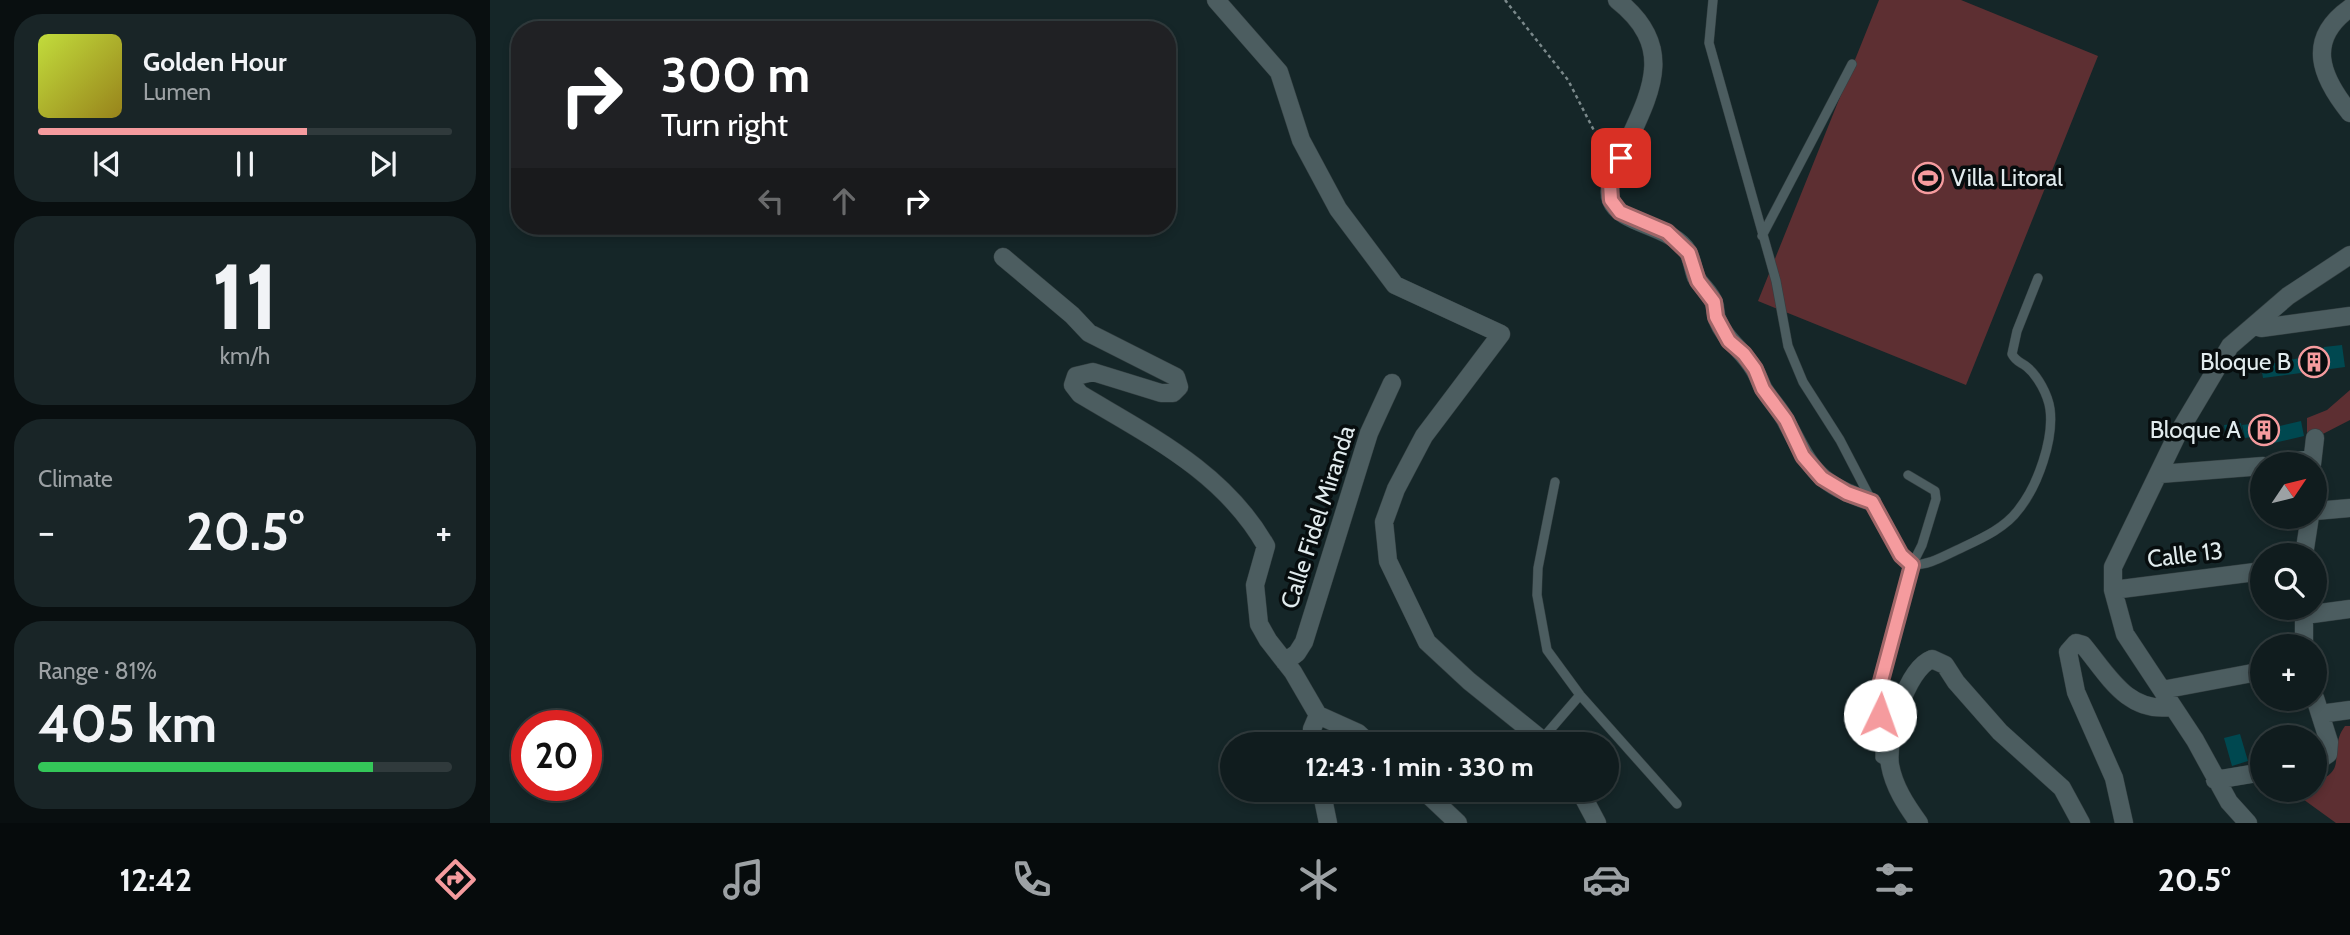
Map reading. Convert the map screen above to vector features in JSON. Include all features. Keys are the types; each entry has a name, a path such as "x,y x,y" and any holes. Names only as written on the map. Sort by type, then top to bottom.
{"street":[{"path":"1216,0 1279,72 1301,140 1338,209 1395,285 1501,334 1424,436 1396,489 1384,522 1388,561 1427,642 1469,681 1534,732"},
{"path":"1617,0 1636,15 1648,33 1655,53 1648,93 1610,183 1611,200 1620,212 1667,232 1689,253 1698,281 1714,302 1716,317 1729,341 1744,354 1755,369 1763,389 1786,420 1803,456 1822,478 1847,493 1872,502"},
{"path":"2350,8 2329,28 2321,60 2329,85 2350,113"},
{"path":"2248,823 2229,802 2194,740 2125,634 2113,590 2113,567 2177,435 2230,346 2288,296 2350,255"},
{"path":"1003,257 1072,315 1089,333 1176,377 1179,387 1173,393 1161,393 1093,372 1076,376 1073,385 1080,394 1170,448 1225,489 1266,546 1255,585 1259,624 1318,715 1335,720 1356,732"},
{"path":"2288,296 2297,323"},
{"path":"2256,326 2261,328 2350,316"},
{"name":"Calle Fidel Miranda","path":"1285,662 1297,653 1304,642 1369,433 1392,383"},
{"path":"2313,452 2315,438"},
{"path":"2160,474 2250,467"},
{"path":"2328,510 2350,508"},
{"name":"Calle 13","path":"2113,590 2250,572"},
{"path":"2327,610 2350,609"},
{"path":"2124,823 2114,778 2076,692 2068,652 2070,648 2076,643 2083,645 2119,690 2132,701 2155,709 2171,707"},
{"path":"1919,823 1900,797 1890,764 1892,730 1902,700 1915,675 1927,661 1937,659 2000,732 2063,788 2081,823"},
{"path":"2162,690 2250,673"},
{"path":"2327,707 2350,710"},
{"path":"1312,732 1318,715"},
{"path":"2327,736 2327,756"},
{"path":"2215,780 2250,774"},
{"path":"1324,802 1328,823"},
{"path":"1436,802 1458,823"},
{"path":"1586,802 1597,823"}],"lane":[{"path":"1713,0 1709,43 1776,281 1788,346 1803,382 1840,440 1901,555 1912,565 1926,565 1989,535 2019,511 2037,475 2051,437 2050,407 2041,385 2026,366 2016,362 2012,354 2017,331 2038,278"},
{"path":"1762,236 1852,64"},
{"path":"1890,764 1880,758 1881,681 1912,565 1922,545 1936,499 1934,491 1908,475"},
{"path":"1555,482 1538,568 1537,594 1546,650 1580,695 1676,804"},
{"path":"1552,732 1580,695"}],"path":[{"path":"1505,0 1568,80 1614,173"}],"shaded area":[{"name":"Villa Litoral","path":"1879,0 1961,0 2098,56 1966,385 1758,301"},
{"path":"2350,390 2350,420 2315,438 2307,433 2307,418 2327,410"},
{"path":"2345,726 2350,726 2350,823 2336,823 2307,802 2327,802 2327,776 2335,766 2340,735"}],"building":[{"name":"Bloque B","path":"2342,345 2345,367 2263,378 2261,366 2300,358 2302,355 2323,351 2324,347"},
{"name":"Bloque A","path":"2301,421 2304,436 2265,445 2264,435 2245,438 2242,425 2258,423 2264,434 2262,425 2278,422 2280,426"},
{"path":"2241,423 2243,435 2226,438 2224,425"},
{"path":"2240,734 2248,761 2232,766 2224,738"}],"place":[{"name":"Villa Litoral","path":"1928,178"},
{"name":"Bloque B","path":"2314,362"},
{"name":"Bloque A","path":"2264,430"}],"route":[{"path":"1621,158 1610,183 1611,200 1620,212 1667,232 1689,253 1698,281 1714,302 1716,317 1729,341 1744,354 1755,369 1763,389 1786,420 1803,456 1822,478 1847,493 1872,502 1901,555 1912,565 1881,681 1880,715"}]}
